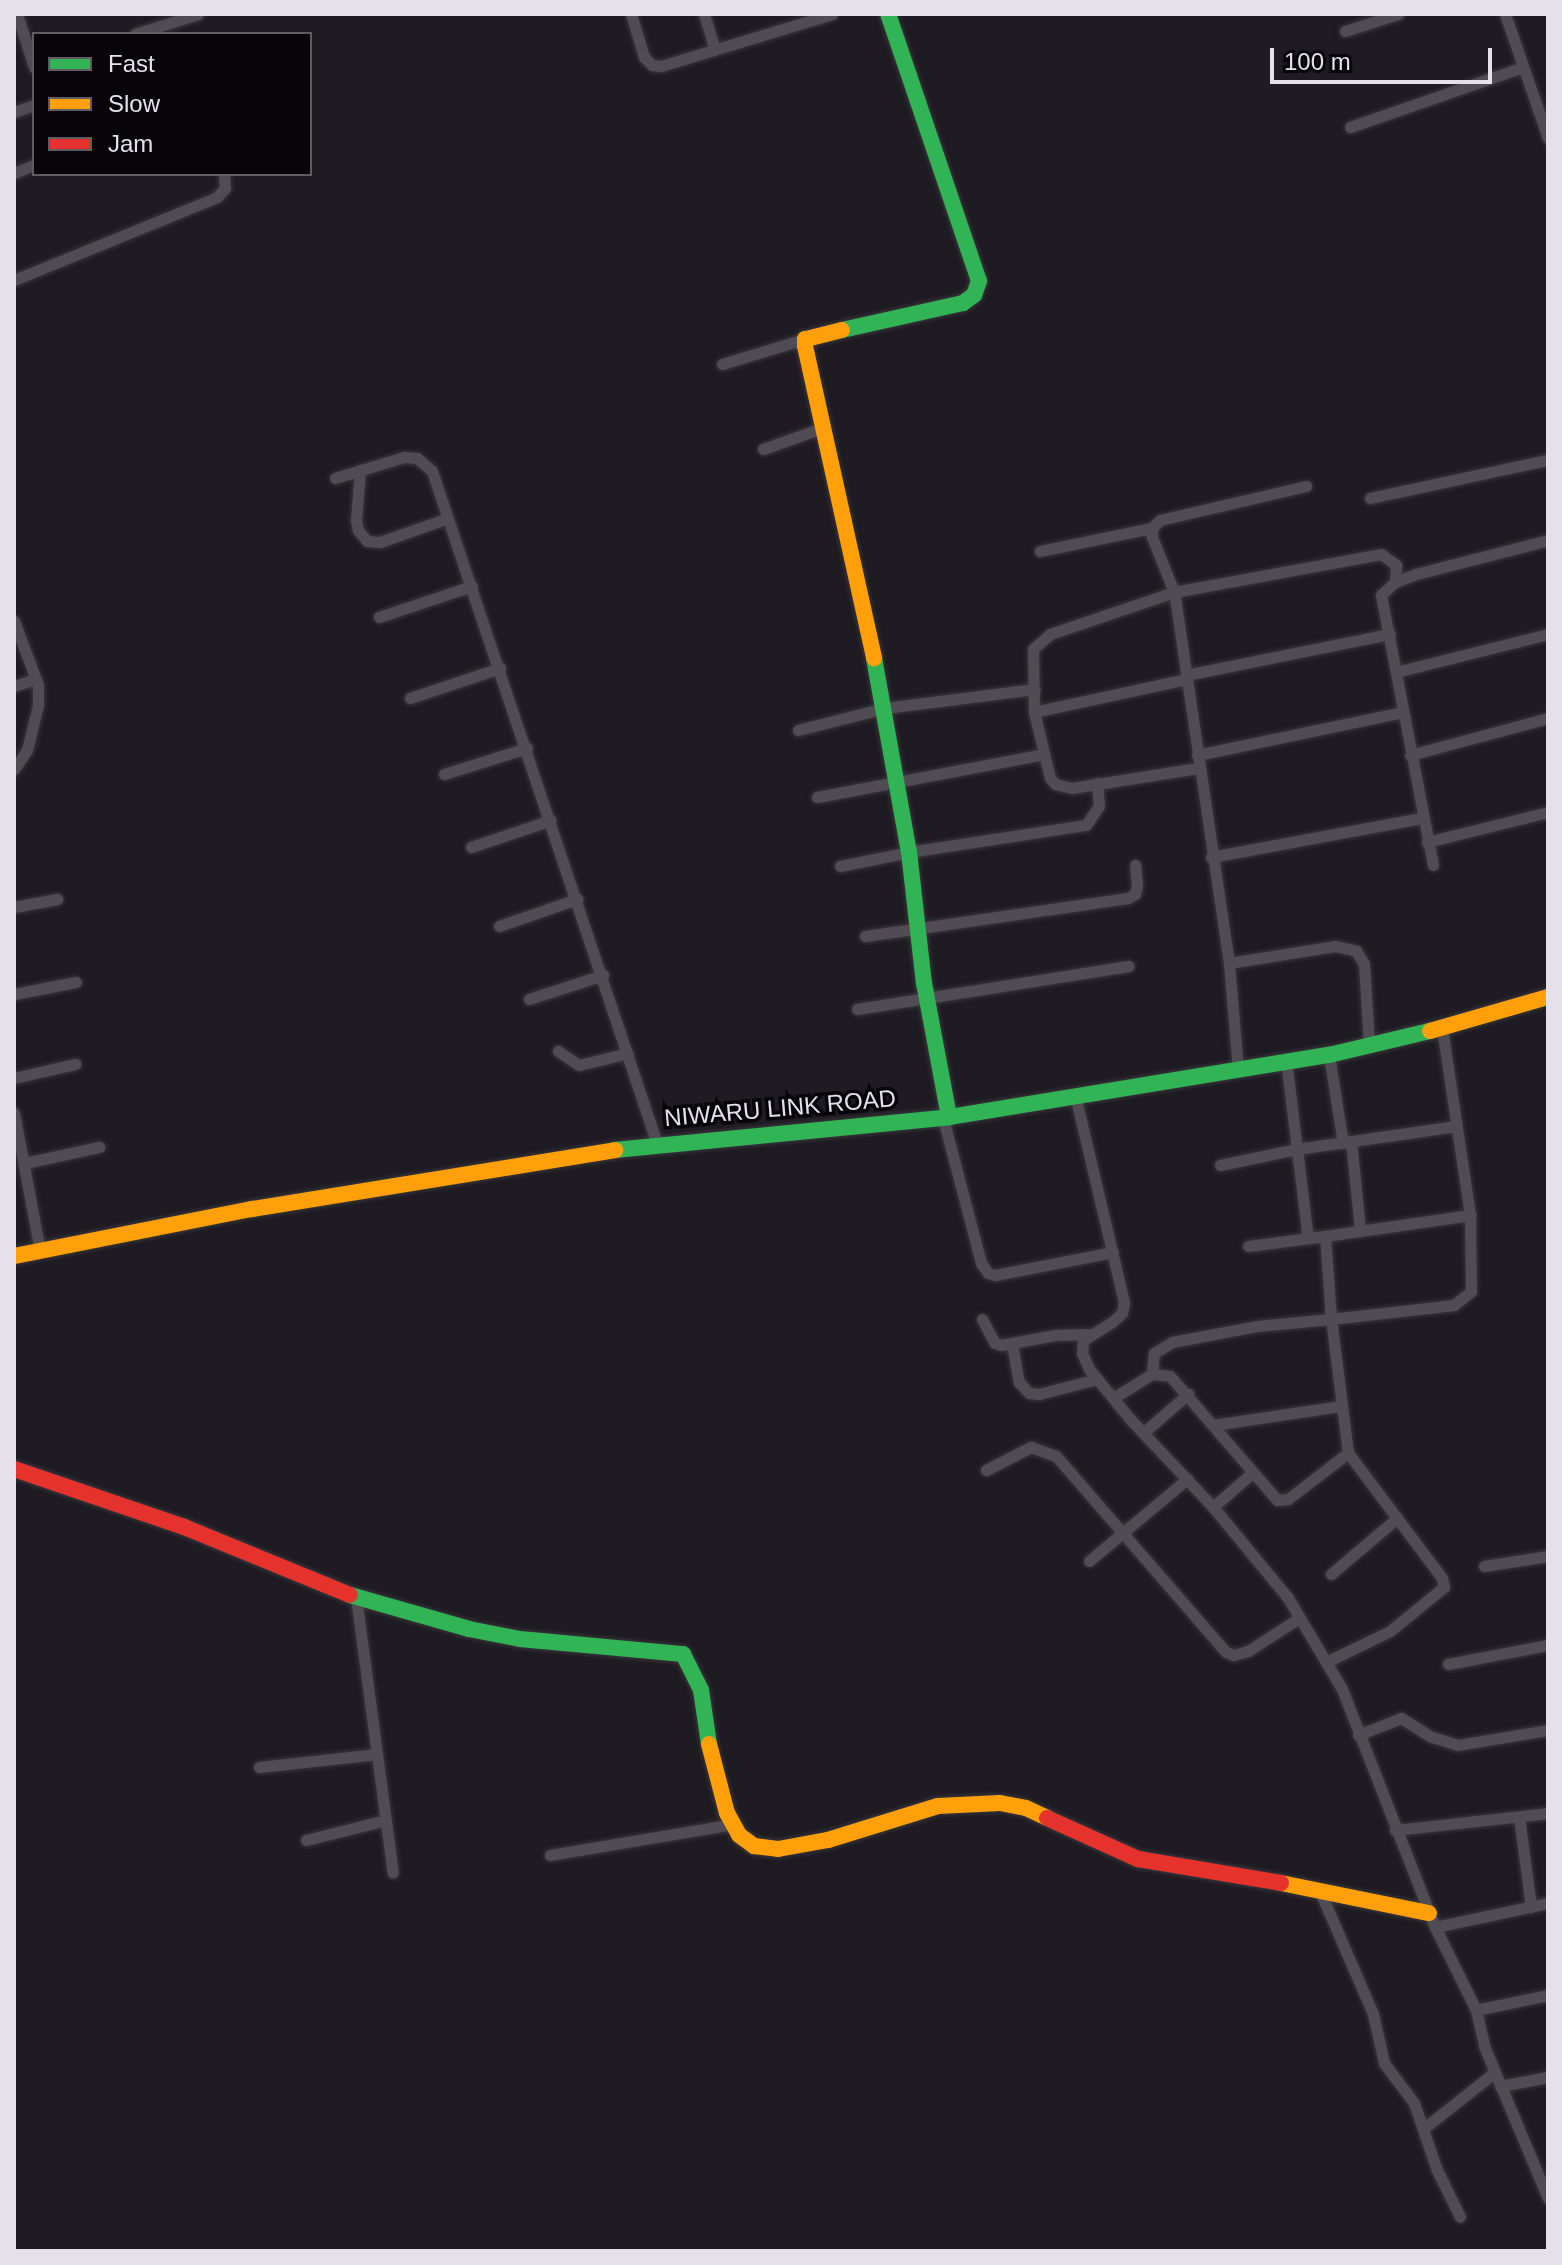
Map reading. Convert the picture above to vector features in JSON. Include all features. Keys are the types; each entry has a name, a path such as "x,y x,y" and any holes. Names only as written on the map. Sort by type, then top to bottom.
{"street":[{"path":"141,32 198,14"},
{"path":"631,14 644,57 652,65 661,66 832,14"},
{"path":"704,14 715,49"},
{"path":"722,364 805,339 963,303 974,295 979,281 888,14"},
{"path":"1345,31 1398,14"},
{"path":"1505,14 1548,138"},
{"path":"17,22 32,62"},
{"path":"1350,127 1523,67"},
{"path":"14,280 217,197 225,188 224,176"},
{"path":"805,339 885,708 909,852 946,1118 981,1263 988,1273 995,1275 1113,1252"},
{"path":"763,449 822,428"},
{"path":"335,478 404,457 417,458 432,471 657,1144"},
{"path":"1370,498 1548,460"},
{"path":"360,470 356,520 358,530 367,541 380,542 448,518"},
{"path":"1040,551 1152,528 1169,518 1306,486"},
{"path":"1152,528 1152,537 1174,592 1229,963 1238,1069"},
{"path":"1433,865 1421,818 1381,595 1395,582 1548,540"},
{"path":"1198,768 1072,788 1055,784 1034,712 1032,653 1050,634 1174,592 1381,554 1396,565 1395,582"},
{"path":"379,617 472,586"},
{"path":"14,621 36,679 38,705 27,750 14,769"},
{"path":"1034,712 1390,634"},
{"path":"1396,672 1548,634"},
{"path":"410,698 500,668"},
{"path":"14,686 36,679"},
{"path":"798,730 885,708 1035,689"},
{"path":"1197,755 1403,712"},
{"path":"1410,755 1548,718"},
{"path":"444,774 527,748"},
{"path":"817,797 1044,754"},
{"path":"840,866 909,852 1086,825 1099,806 1097,783"},
{"path":"1427,842 1548,812"},
{"path":"1211,857 1421,818"},
{"path":"471,847 551,820"},
{"path":"865,936 918,925 1128,898 1135,894 1137,886 1135,865"},
{"path":"14,907 57,899"},
{"path":"499,926 577,899"},
{"path":"1229,963 1335,946 1356,951 1364,964 1369,1044"},
{"path":"857,1009 927,995 1129,966"},
{"path":"529,999 603,975"},
{"path":"14,994 76,982"},
{"name":"NIWARU LINK ROAD","path":"14,1256 267,1207 657,1144 946,1118 1329,1055 1442,1028 1548,997"},
{"path":"1152,1374 1154,1353 1172,1342 1257,1326 1454,1305 1471,1291 1470,1215 1442,1028"},
{"path":"558,1051 579,1065 628,1053"},
{"path":"1329,1055 1347,1142 1360,1230"},
{"path":"1286,1060 1308,1238"},
{"path":"14,1078 75,1064"},
{"path":"1075,1095 1124,1303 1122,1313 1087,1334 1082,1353 1097,1379 1213,1507 1288,1598 1342,1689 1432,1920 1476,2010 1500,2086 1548,2198"},
{"path":"14,1113 40,1250"},
{"path":"1220,1165 1297,1149 1456,1126"},
{"path":"25,1163 99,1147"},
{"path":"1248,1246 1470,1215"},
{"path":"1325,1236 1340,1406 1348,1453 1442,1578 1444,1587 1390,1631 1326,1662"},
{"path":"982,1319 995,1343 1012,1344 1055,1335 1087,1334"},
{"path":"1012,1344 1019,1382 1029,1393 1039,1394 1097,1379"},
{"path":"1113,1398 1152,1374 1170,1376 1271,1496 1283,1500 1348,1453"},
{"path":"1143,1433 1188,1394"},
{"path":"1213,1425 1340,1406"},
{"path":"986,1470 1031,1447 1056,1456 1226,1652 1233,1655 1248,1651 1299,1618"},
{"path":"14,1469 184,1527 356,1597 469,1629 520,1639 662,1649 683,1654 701,1690 710,1748 733,1824 739,1835 754,1846 778,1849 828,1840 938,1806 1000,1803 1026,1808 1138,1859 1319,1889 1432,1920 1548,1903"},
{"path":"1213,1507 1252,1473"},
{"path":"1089,1561 1187,1479"},
{"path":"1331,1574 1397,1518"},
{"path":"1484,1566 1548,1556"},
{"path":"356,1597 393,1873"},
{"path":"1448,1664 1548,1645"},
{"path":"1358,1735 1401,1718 1432,1737 1458,1745 1548,1730"},
{"path":"259,1767 377,1754"},
{"path":"1395,1830 1548,1813"},
{"path":"1519,1817 1531,1907"},
{"path":"306,1840 386,1820"},
{"path":"550,1855 733,1824"},
{"path":"1319,1889 1373,2014 1384,2063 1408,2093 1437,2170 1460,2217"},
{"path":"1476,2010 1548,1995"},
{"path":"1423,2129 1495,2072"},
{"path":"1500,2086 1548,2077"}],"traffic: fast":[{"path":"842,330 963,303 974,295 979,281 888,14"},
{"path":"874,658 909,852 924,983 949,1117"},
{"path":"615,1150 949,1117 1329,1055 1430,1031"},
{"path":"350,1595 469,1629 520,1639 683,1654 701,1690 709,1744"}],"traffic: slow":[{"path":"842,330 805,339 805,346 874,658"},
{"path":"1430,1031 1548,997"},
{"path":"14,1256 252,1209 615,1150"},
{"path":"709,1744 727,1813 739,1835 754,1846 778,1849 828,1840 938,1806 1000,1803 1026,1808 1047,1818"},
{"path":"1281,1883 1429,1913"}],"traffic: jam":[{"path":"14,1469 184,1527 350,1595"},
{"path":"1047,1818 1138,1859 1281,1883"}]}
